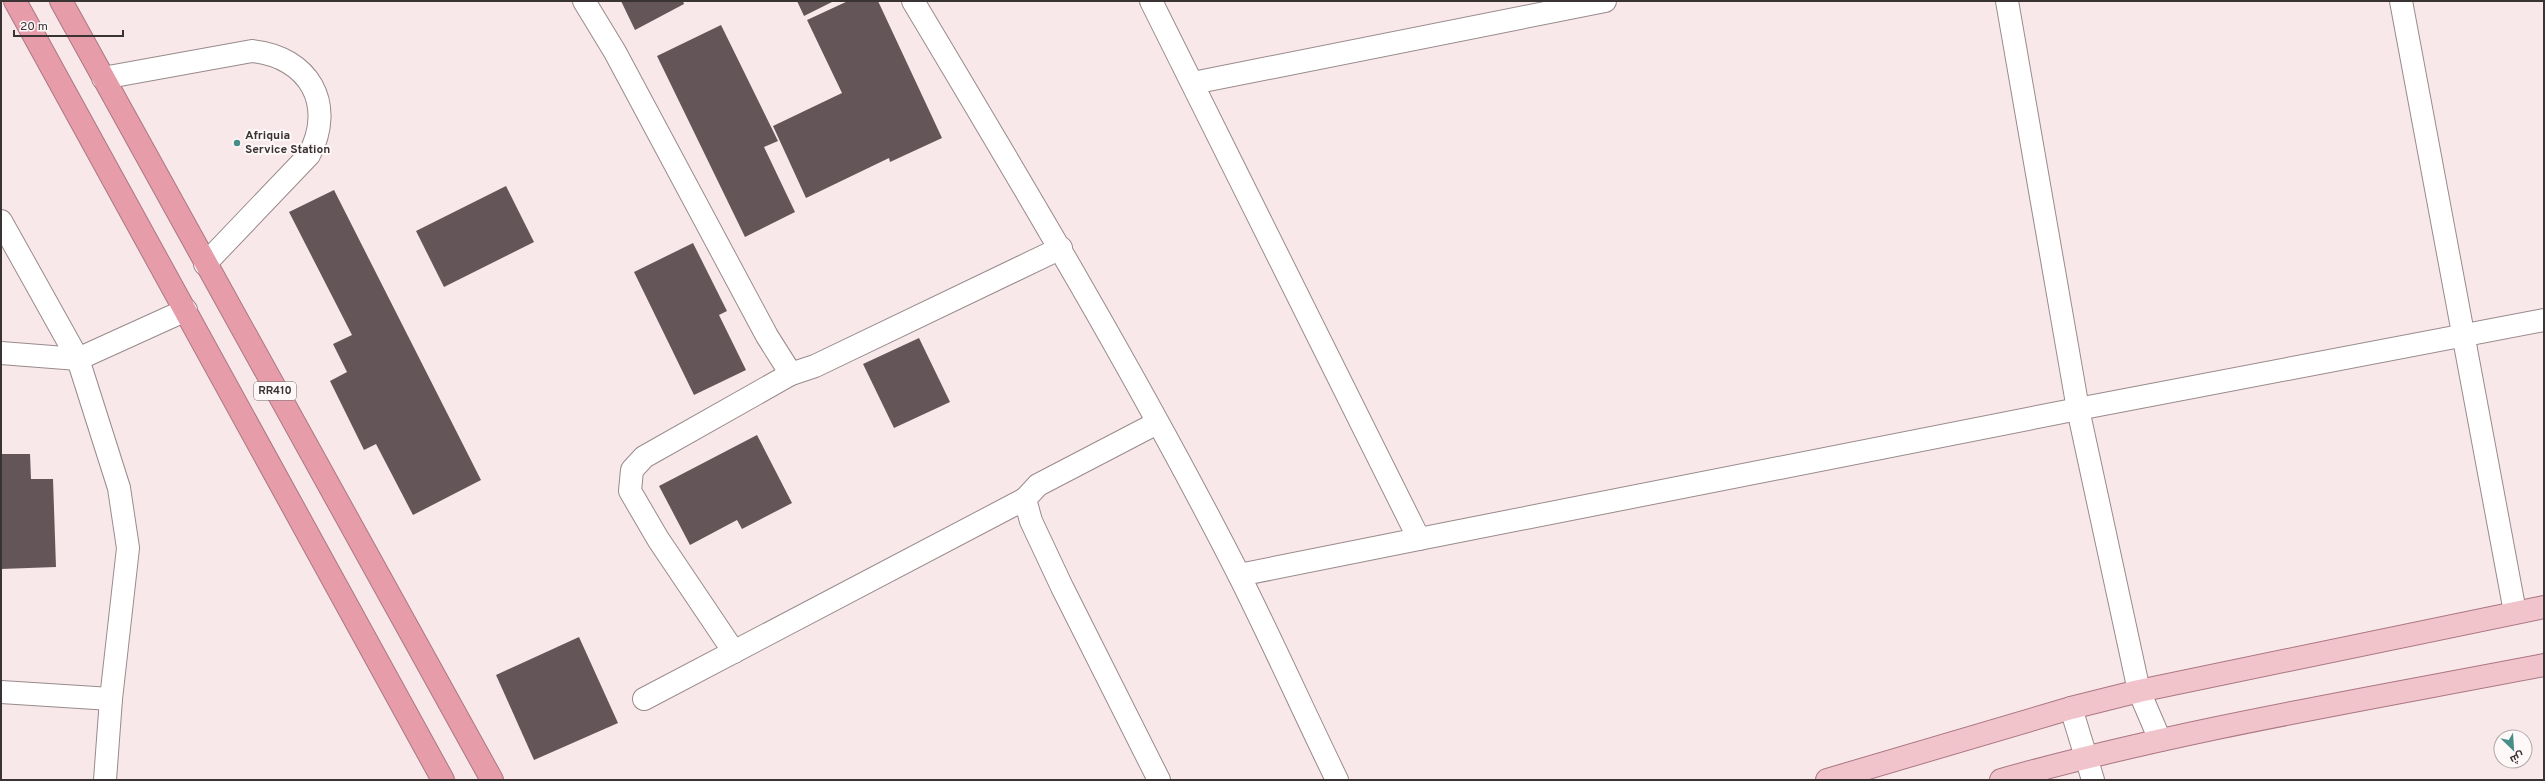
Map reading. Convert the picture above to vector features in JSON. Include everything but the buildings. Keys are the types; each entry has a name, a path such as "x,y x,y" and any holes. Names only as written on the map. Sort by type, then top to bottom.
{"highway":[{"name":"RR410","path":"15,1 443,780"},
{"name":"RR410","path":"60,1 492,780"}],"main road":[{"path":"1828,780 2071,708 2139,691 2544,607"},
{"path":"2001,780 2085,756 2160,740 2544,665"}],"street":[{"path":"584,1 615,52 767,336 791,374"},
{"path":"914,1 1061,248 1157,423 1239,575 1337,780"},
{"path":"1151,1 1419,539"},
{"path":"1193,83 1605,1"},
{"path":"2007,1 2078,409 2139,691 2160,740"},
{"path":"2401,1 2515,612"},
{"path":"103,78 252,51 269,53 284,58 297,67 311,84 320,109 320,125 317,141 309,155 205,264"},
{"path":"1,221 78,359 119,488 128,548 111,699 105,780"},
{"path":"734,652 658,538 630,490 632,470 644,457 791,374 814,366 1061,248"},
{"path":"1,353 78,359 186,310"},
{"path":"1239,575 2078,409 2544,320"},
{"path":"644,699 1025,499 1038,485 1157,423"},
{"path":"1025,499 1031,521 1062,587 1159,780"},
{"path":"1,692 111,699"},
{"path":"2071,708 2093,780"}],"place":[{"name":"Afriquia Service Station","path":"237,143"}]}
